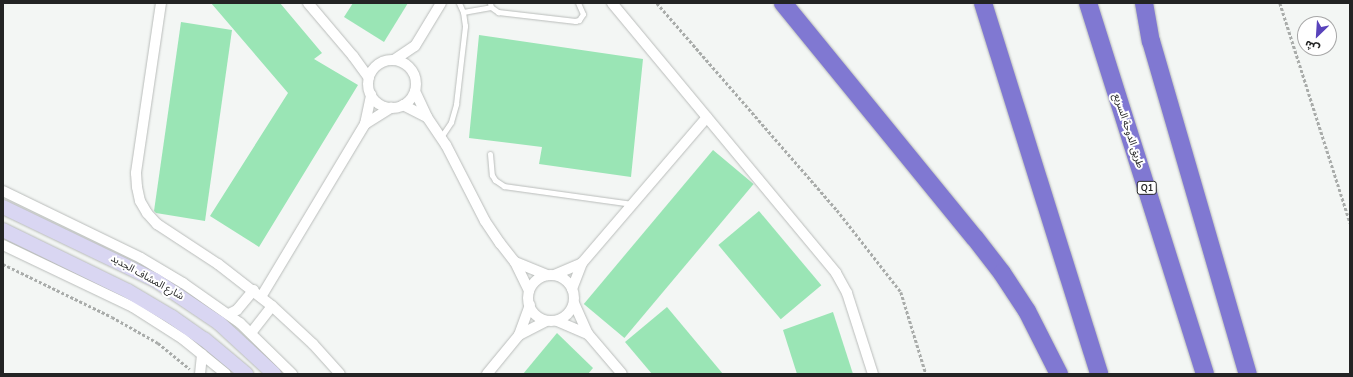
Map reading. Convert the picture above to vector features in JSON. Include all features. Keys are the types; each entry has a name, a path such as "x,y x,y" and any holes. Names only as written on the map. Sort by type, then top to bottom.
{"highway":[{"path":"783,3 1002,273 1027,311 1059,374"},
{"path":"983,3 1100,374"},
{"name":"طريق الدوحة السريع","path":"1088,3 1205,374"},
{"path":"1136,3 1151,41 1248,374"},
{"path":"1144,3 1151,41"}],"street":[{"path":"161,3 136,173 140,201 147,213 157,224 218,264 272,306 313,344 340,374"},
{"path":"228,314 241,307 258,294 365,124 370,95 368,78 353,56 308,3"},
{"path":"353,56 378,64 394,60 415,46 441,3"},
{"path":"612,3 825,258 839,278 847,293 873,374"},
{"path":"365,124 391,108 403,105 413,97 416,84 413,72 415,46"},
{"path":"394,60 405,64 413,72"},
{"path":"368,78 378,64"},
{"path":"415,91 427,117 441,137 485,221 515,262 529,292 530,305 519,335 487,374"},
{"path":"370,95 379,104 391,108"},
{"path":"403,105 427,117"},
{"path":"622,374 588,334 574,303 572,288 582,263 707,117"},
{"path":"3,191 140,258 183,283 228,314 251,333 292,374"},
{"name":"شارع المشاف الجديد","path":"3,207 155,280 219,323 274,374"},
{"name":"شارع المشاف الجديد","path":"3,230 128,291 166,313 204,339 246,374"},
{"path":"3,245 133,307 159,322 226,374"},
{"path":"515,262 565,280 572,288"},
{"path":"529,292 535,282 582,263"},
{"path":"557,321 566,316 574,303"},
{"path":"530,305 536,315 546,320 557,321 588,334"},
{"path":"251,333 272,306"},
{"path":"519,335 546,320"},
{"path":"196,372 202,354"}],"lane":[{"path":"441,137 451,122 456,104 464,30 463,12 459,3"},
{"path":"463,12 491,5 498,12 575,21 579,20 583,14 578,3"},
{"path":"490,154 492,175 494,180 504,186 633,204"}],"path":[{"path":"657,3 837,210 901,292 926,374"},
{"path":"1280,3 1350,223"},
{"path":"3,264 112,317 158,343 196,372"}],"building":[{"path":"211,3 280,3 322,53 314,59 358,85 259,247 210,216 288,93"},
{"path":"353,3 408,3 384,42 344,17"},
{"path":"181,22 232,30 205,221 156,213 154,211"},
{"path":"479,35 643,59 631,177 539,164 542,147 469,138"},
{"path":"713,150 754,184 624,338 584,304"},
{"path":"759,211 821,285 781,319 718,245"},
{"path":"667,307 723,374 652,374 625,342"},
{"path":"833,312 853,374 797,374 783,330"},
{"path":"557,333 593,368 588,374 523,374"}]}
